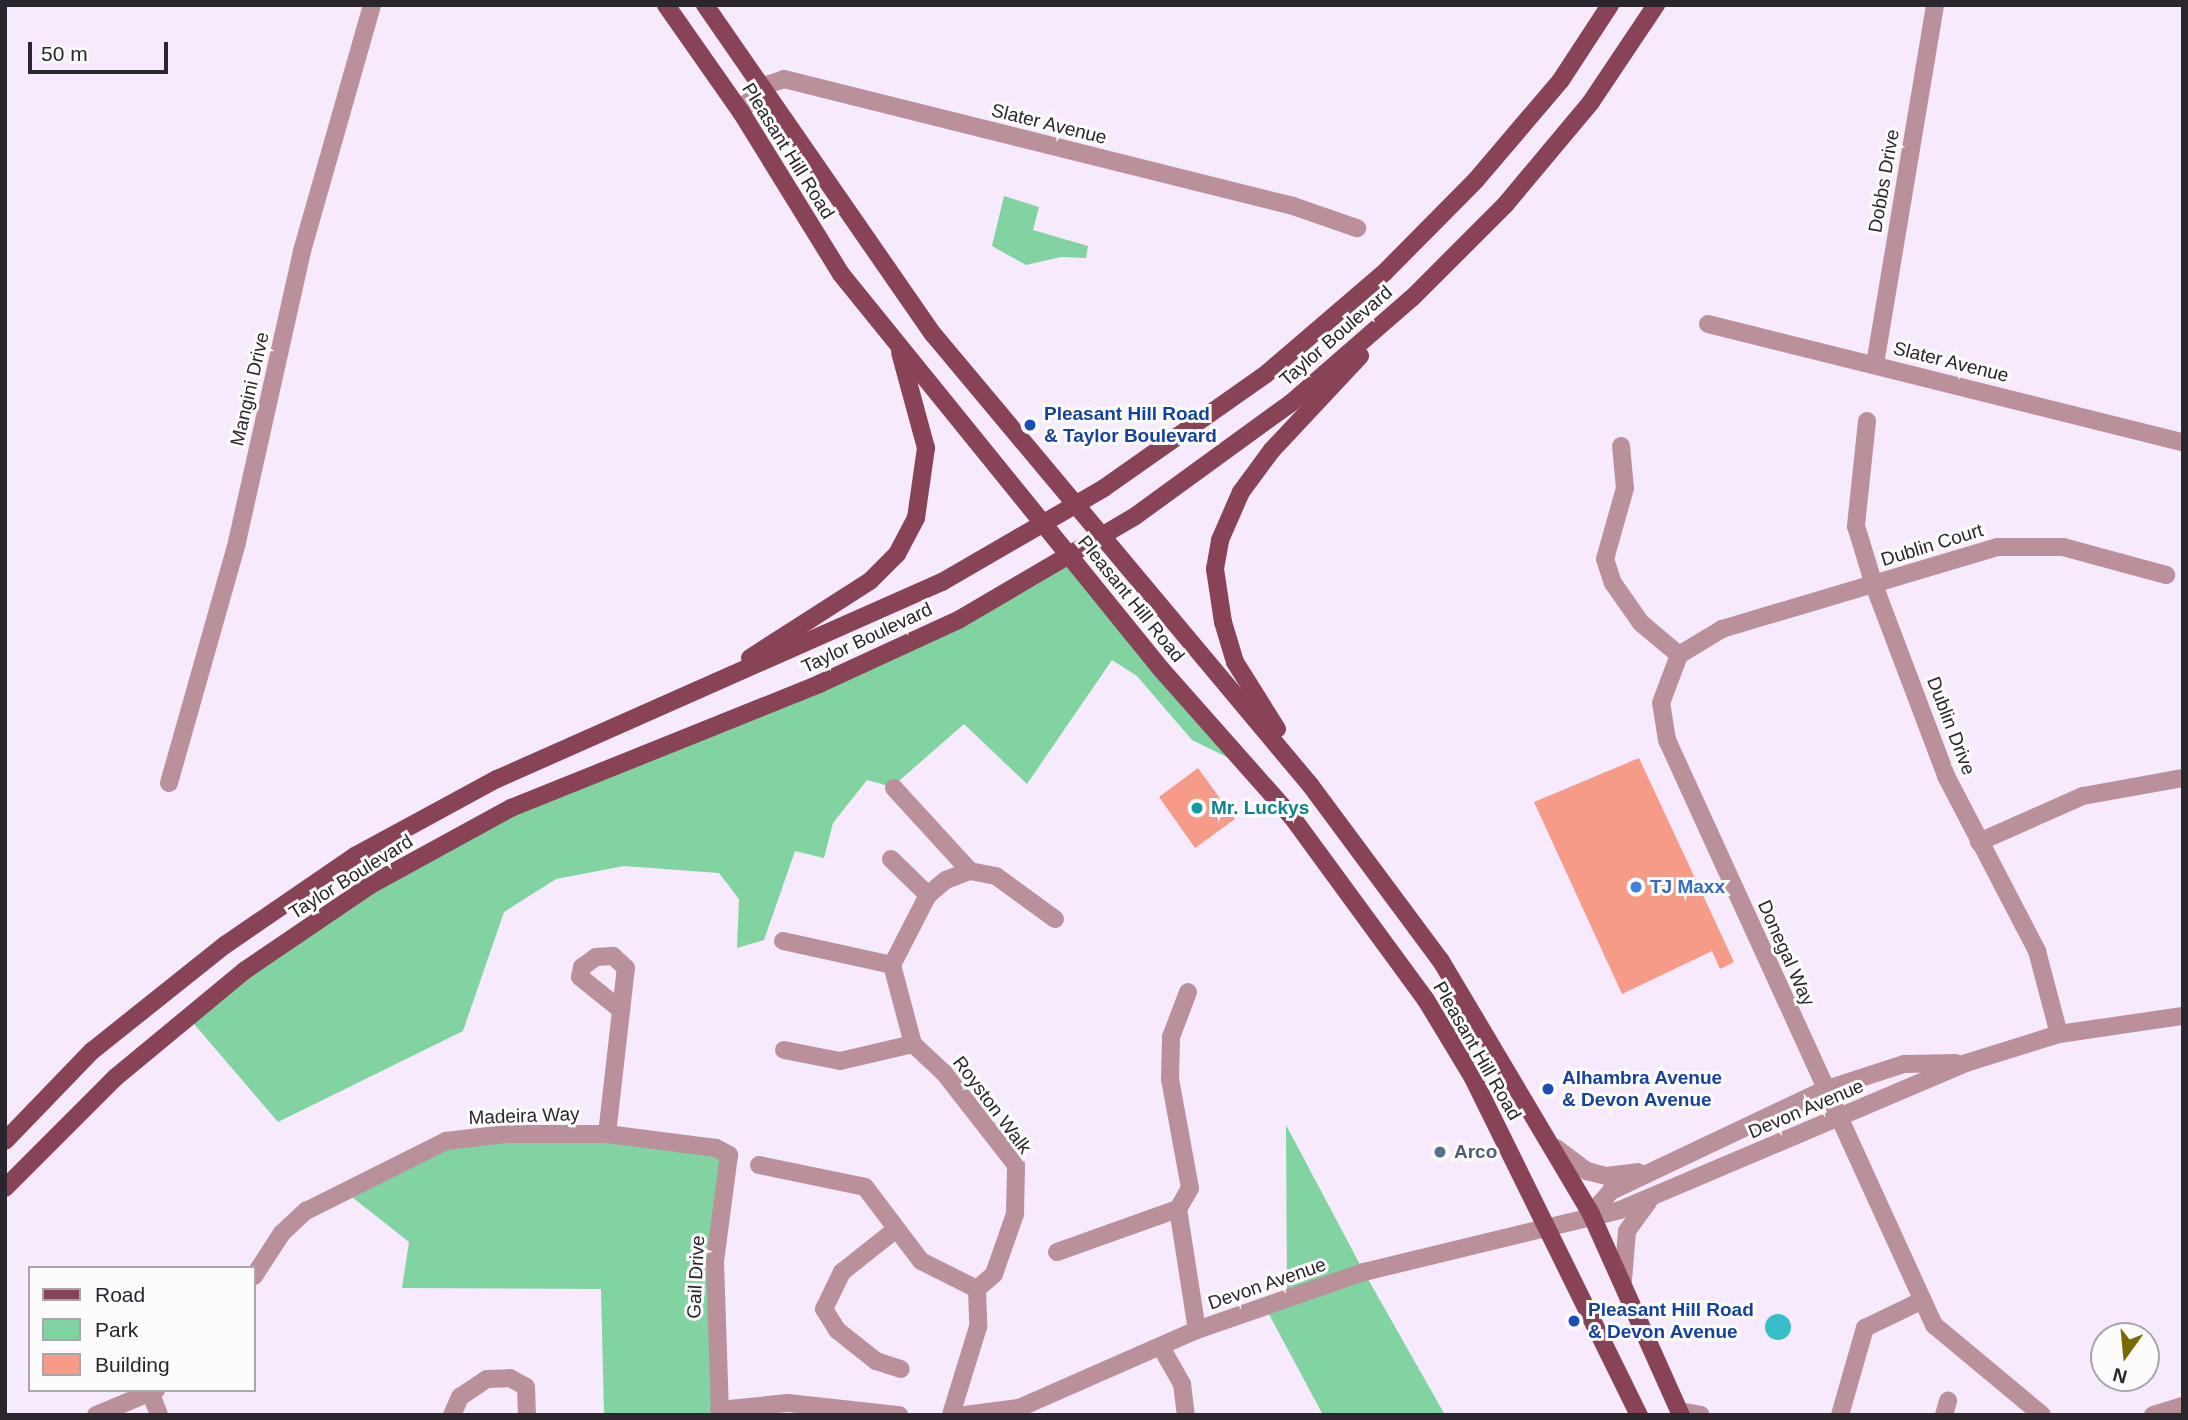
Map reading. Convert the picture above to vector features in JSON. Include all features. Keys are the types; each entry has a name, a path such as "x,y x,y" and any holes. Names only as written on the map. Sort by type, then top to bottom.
{"main road":[{"name":"Pleasant Hill Road","path":"666,5 741,113 841,274 1043,527 1072,558 1161,669 1292,817 1378,932 1473,1078 1639,1415"},
{"name":"Pleasant Hill Road","path":"705,5 933,334 1101,539 1311,786 1441,961 1556,1148 1591,1214 1623,1280 1680,1413"},
{"name":"Taylor Boulevard","path":"5,1141 92,1051 225,945 355,856 497,779 942,582 1043,527 1266,374 1385,272 1484,170 1561,80 1610,5"},
{"name":"Taylor Boulevard","path":"5,1188 116,1077 244,971 372,884 511,808 818,684 960,619 1072,558 1291,403 1412,298 1505,205 1591,102 1656,5"},
{"path":"1311,786 1236,662 1215,569 1220,540 1241,492 1272,450 1412,298"},
{"path":"709,685 836,605 897,554 916,518 926,448 918,401 895,339"}],"street":[{"name":"Mangini Drive","path":"169,783 237,542 302,251 372,5"},
{"name":"Dobbs Drive","path":"1875,364 1935,5"},
{"name":"Slater Avenue","path":"760,87 784,79 1293,206 1357,228"},
{"path":"741,113 760,87"},
{"name":"Slater Avenue","path":"1708,324 2183,442"},
{"name":"Dublin Drive","path":"1867,421 1856,526 1874,585 1946,776 2037,951 2059,1034"},
{"path":"1621,446 1625,488 1605,559 1612,583 1641,623 1679,655 1722,629 1874,585"},
{"name":"Dublin Court","path":"1874,585 1997,547 2063,547 2166,575"},
{"name":"Donegal Way","path":"1679,655 1661,703 1667,740 1838,1121 1934,1325 2042,1415"},
{"path":"1979,842 2083,796 2183,778"},
{"path":"894,788 970,871"},
{"path":"891,859 928,895"},
{"path":"784,1050 840,1061 913,1044 892,965 928,895 946,880 970,871 996,876 1055,919"},
{"path":"783,941 892,965"},
{"path":"1188,992 1171,1037 1170,1079 1190,1188 1178,1209 1197,1330"},
{"path":"607,1134 621,1010"},
{"name":"Devon Avenue","path":"965,1415 1019,1408 1197,1330 1364,1272 1547,1228 1591,1214 1620,1210 1838,1121 1966,1063 2059,1034 2183,1016"},
{"name":"Royston Walk","path":"913,1044 944,1073 1016,1165 1015,1214 994,1273 977,1289"},
{"name":"Devon Avenue","path":"1591,1214 1611,1191 1824,1090 1904,1064 1966,1063"},
{"name":"Madeira Way","path":"256,1273 282,1233 306,1211 446,1141 506,1134 607,1134 716,1148"},
{"name":"Gail Drive","path":"716,1148 729,1156 715,1262 719,1412"},
{"name":"Devon Avenue","path":"1556,1148 1587,1171 1606,1176 1656,1170"},
{"path":"759,1165 865,1187 920,1261 977,1289 978,1327 951,1415"},
{"name":"Devon Avenue","path":"1623,1280 1627,1231 1638,1209 1661,1191"},
{"path":"1057,1252 1178,1209"},
{"path":"895,1230 842,1272 824,1309 837,1330 876,1361 901,1369"},
{"path":"1840,1415 1865,1328 1923,1300"},
{"path":"1161,1347 1182,1384 1186,1415"},
{"path":"452,1415 460,1397 487,1379 510,1378 526,1387 527,1415"},
{"path":"96,1415 153,1392 159,1415"},
{"path":"719,1412 788,1403 899,1415"},
{"path":"2153,1415 2183,1406"},
{"path":"1680,1413 1701,1415"}],"green space":[{"path":"1004,196 1039,207 1033,230 1088,246 1086,258 1061,257 1026,265 992,246"},
{"path":"1072,558 1249,768 1192,740 1137,676 1112,660 1027,784 964,724 892,787 867,780 833,823 824,858 795,851 764,940 737,948 739,899 719,873 624,866 556,879 504,912 463,1031 278,1122 188,1017 244,971 511,808 819,684"},
{"path":"1286,1125 1364,1272 1445,1415 1323,1415 1265,1307 1287,1299"},
{"path":"607,1134 729,1155 715,1262 720,1415 604,1415 601,1289 402,1288 409,1242 343,1190 446,1141"}],"water":[{"path":"1778,1314 1787,1318 1791,1327 1787,1336 1778,1340 1769,1336 1765,1327 1769,1318"}],"building":[{"name":"TJ Maxx","path":"1639,758 1734,962 1720,969 1712,951 1622,994 1534,802"},
{"name":"Mr. Luckys","path":"1198,768 1235,819 1195,848 1159,797"}],"place":[{"name":"Pleasant Hill Road & Taylor Boulevard","path":"1030,425"},
{"name":"Mr. Luckys","path":"1197,808"},
{"name":"TJ Maxx","path":"1636,887"},
{"name":"Alhambra Avenue & Devon Avenue","path":"1548,1089"},
{"name":"Arco","path":"1440,1152"},
{"name":"Pleasant Hill Road & Devon Avenue","path":"1574,1321"}]}
